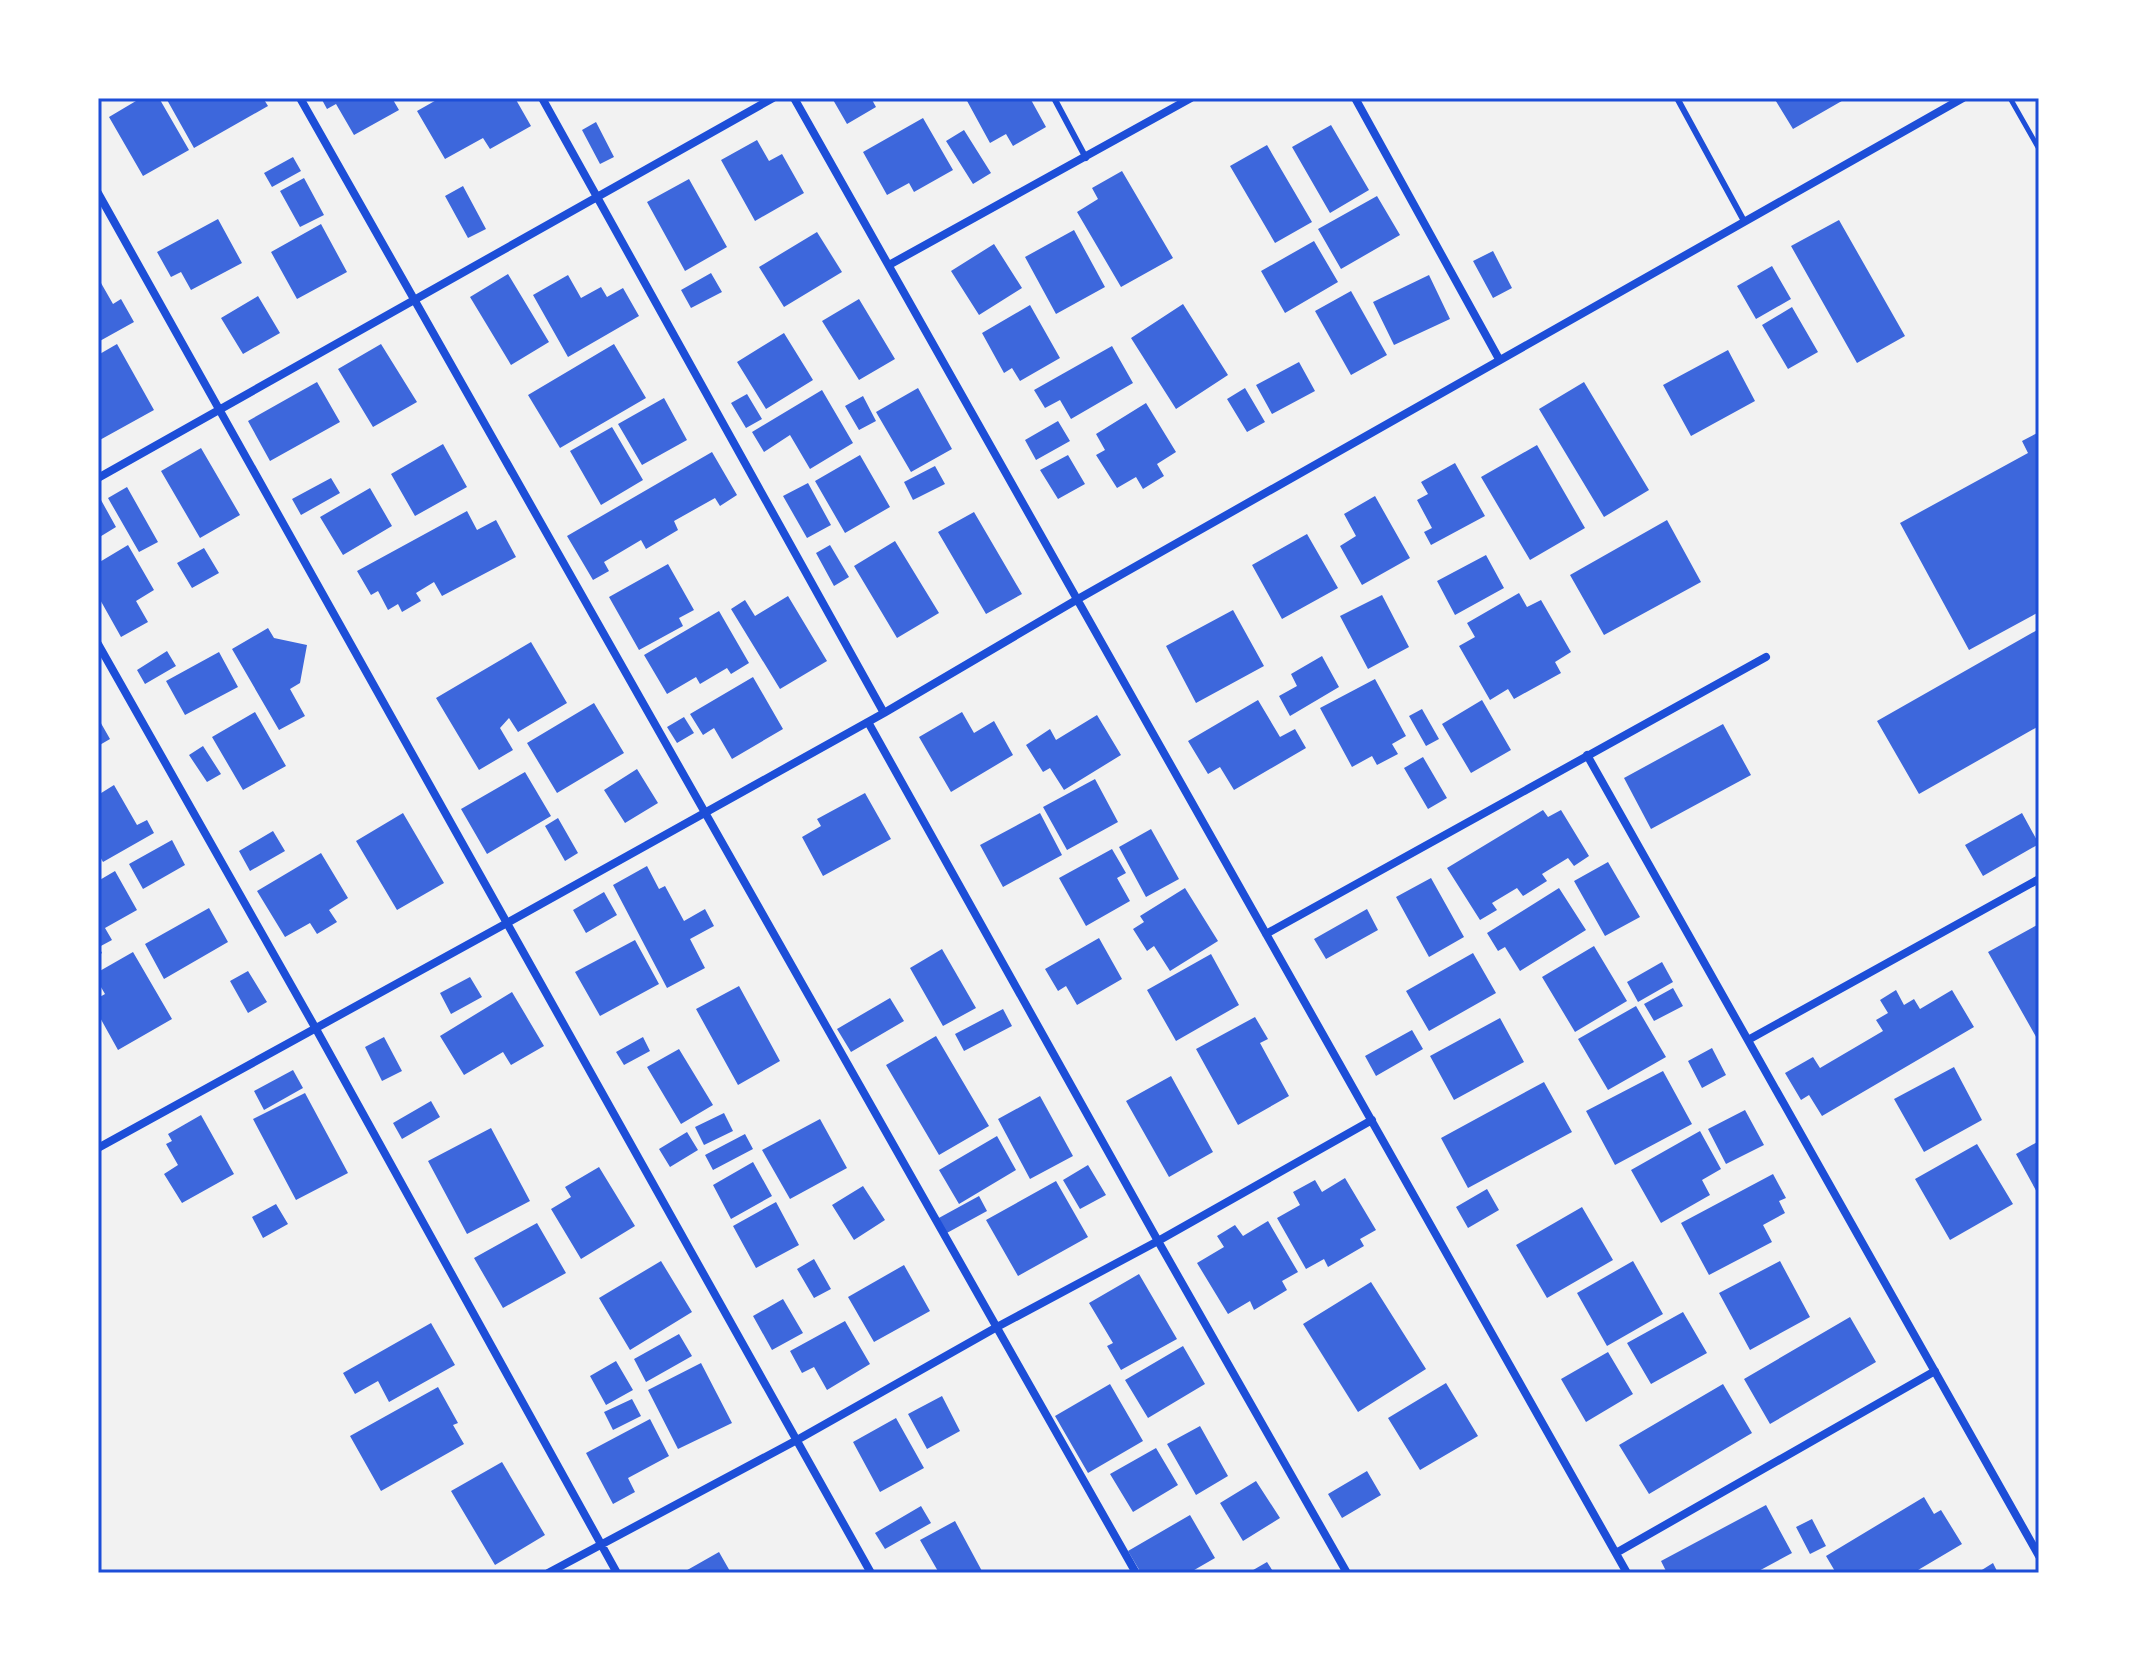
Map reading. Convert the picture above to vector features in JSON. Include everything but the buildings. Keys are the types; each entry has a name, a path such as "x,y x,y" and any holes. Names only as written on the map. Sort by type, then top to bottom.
{"street":[{"path":"300,98 1136,1573"},
{"path":"542,98 884,713"},
{"path":"98,478 773,98"},
{"path":"794,98 1627,1573"},
{"path":"889,265 1191,98"},
{"path":"1355,98 1499,359"},
{"path":"98,1148 884,713 1499,359 1963,98"},
{"path":"98,193 871,1573"},
{"path":"98,644 316,1029 617,1573"},
{"path":"1266,934 1766,657"},
{"path":"868,722 1347,1573"},
{"path":"1587,755 2039,1556"},
{"path":"1748,1040 2039,879"},
{"path":"548,1573 797,1440 1372,1120"},
{"path":"1616,1553 1935,1371"}],"lane":[{"path":"1054,98 1086,158"},
{"path":"1677,98 1744,221"}],"path":[{"path":"2010,98 2039,149"}]}
